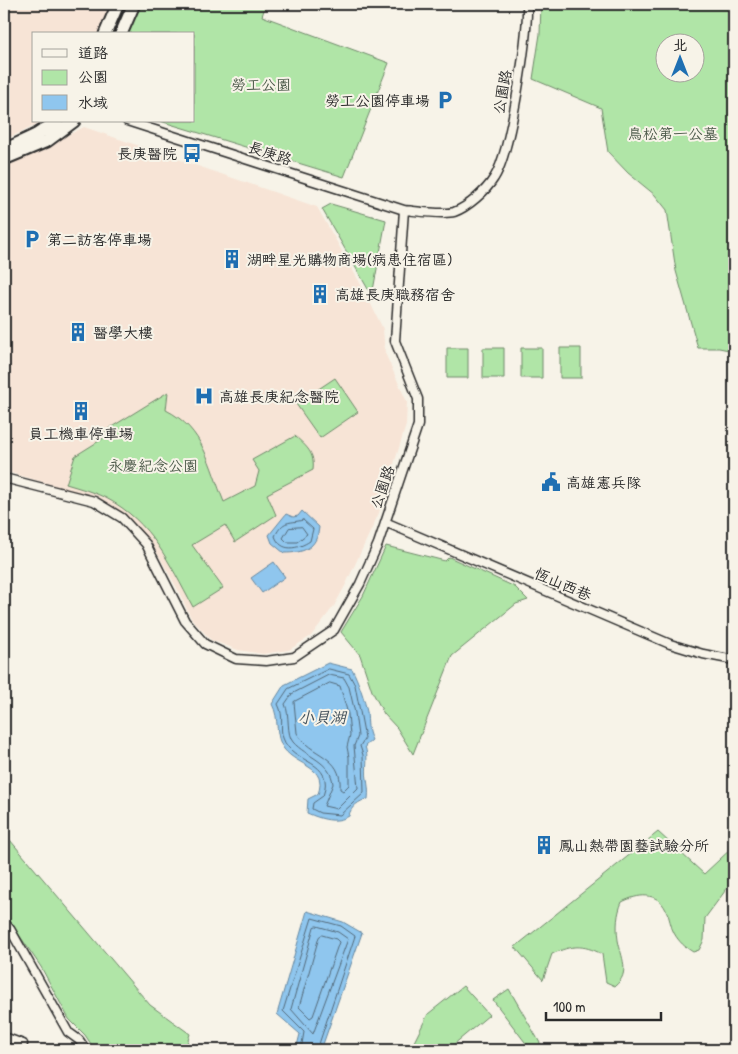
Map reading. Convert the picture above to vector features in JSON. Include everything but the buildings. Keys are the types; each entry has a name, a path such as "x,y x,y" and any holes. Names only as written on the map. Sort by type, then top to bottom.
{"main road":[{"path":"106,32 118,4"},
{"path":"122,32 134,4"},
{"path":"4,150 36,135 56,122"},
{"path":"4,159 47,141 73,122"}],"street":[{"name":"公園路","path":"4,478 94,501 122,518 146,544 185,621 205,644 236,659 266,661 294,657 334,630 360,584 378,544 418,425 418,399 395,341 404,210 453,212 479,196 494,179 504,159 510,128 525,40 527,4"},
{"name":"長庚路","path":"129,122 404,210"},
{"name":"恆山西巷","path":"385,522 670,644 703,654 734,660"},
{"path":"4,922 10,929 68,1032 79,1040 86,1050"},
{"path":"4,1037 23,1044"}],"shaded area":[{"path":"4,4 112,4 101,32 32,32 32,122 43,122 4,140"},
{"name":"高雄長庚紀念醫院","path":"84,127 317,207 364,290 383,329 385,353 407,402 406,425 379,513 345,586 334,606 311,636 289,650 263,654 238,650 211,640 191,618 177,588 151,542 127,516 98,498 4,471 4,162 50,144"}],"green space":[{"name":"勞工公園","path":"140,4 266,4 262,16 389,63 344,177 163,122 195,122 195,32 129,32"},
{"name":"鳥松第一公墓","path":"541,4 734,4 734,351 719,348 698,348 676,271 667,210 655,195 628,173 608,152 601,108 533,79 540,34"},
{"path":"331,204 386,220 372,296 322,209"},
{"path":"447,348 468,348 468,378 447,378"},
{"path":"483,348 504,348 504,378 483,378"},
{"path":"521,348 542,348 542,378 521,378"},
{"path":"560,348 581,348 581,378 560,378"},
{"path":"335,378 358,412 320,438 296,404"},
{"name":"永慶紀念公園","path":"168,392 166,410 189,427 204,449 224,502 255,486 259,471 252,460 295,436 306,447 313,459 313,470 267,494 276,515 235,542 225,525 192,545 223,588 193,607 158,545 136,519 106,498 66,484 75,456 107,436 105,431"},
{"path":"386,546 445,561 449,557 515,587 528,600 516,604 452,656 413,754 397,728 384,714 372,691 360,655 341,632 363,596"},
{"path":"658,832 704,874 734,846 734,885 731,883 705,918 704,940 699,950 693,952 678,939 666,910 658,900 647,896 634,897 622,902 617,920 617,935 624,970 623,976 615,986 606,982 602,954 583,947 571,947 552,954 543,980 515,947"},
{"path":"4,833 150,1005 190,1034 185,1050 95,1050 85,1035 69,1019 41,967 4,913"},
{"path":"463,986 489,1015 447,1050 410,1050 428,1014"},
{"path":"509,989 544,1050 531,1050 493,1000"}],"water":[{"path":"302,511 319,527 318,534 312,545 303,551 284,553 272,543 269,535 286,514 293,517 298,516"},
{"path":"274,562 285,577 262,593 251,578"},
{"name":"小貝湖","path":"328,663 352,669 365,702 368,730 372,740 365,746 368,799 356,804 349,816 339,820 323,819 307,813 308,799 318,794 319,778 315,772 284,749 279,739 276,716 272,704 284,685"},
{"path":"307,911 343,922 362,933 321,1050 296,1050 300,1034 277,1014"}],"place":[{"name":"勞工公園停車場","path":"445,100"},
{"name":"長庚醫院","path":"192,153"},
{"name":"第二訪客停車場","path":"32,239"},
{"name":"湖畔星光購物商場(病患住宿區)","path":"232,259"},
{"name":"高雄長庚職務宿舍","path":"320,294"},
{"name":"醫學大樓","path":"78,332"},
{"name":"高雄長庚紀念醫院","path":"204,396"},
{"name":"員工機車停車場","path":"81,411"},
{"name":"高雄憲兵隊","path":"551,482"},
{"name":"鳳山熱帶園藝試驗分所","path":"544,845"}]}
